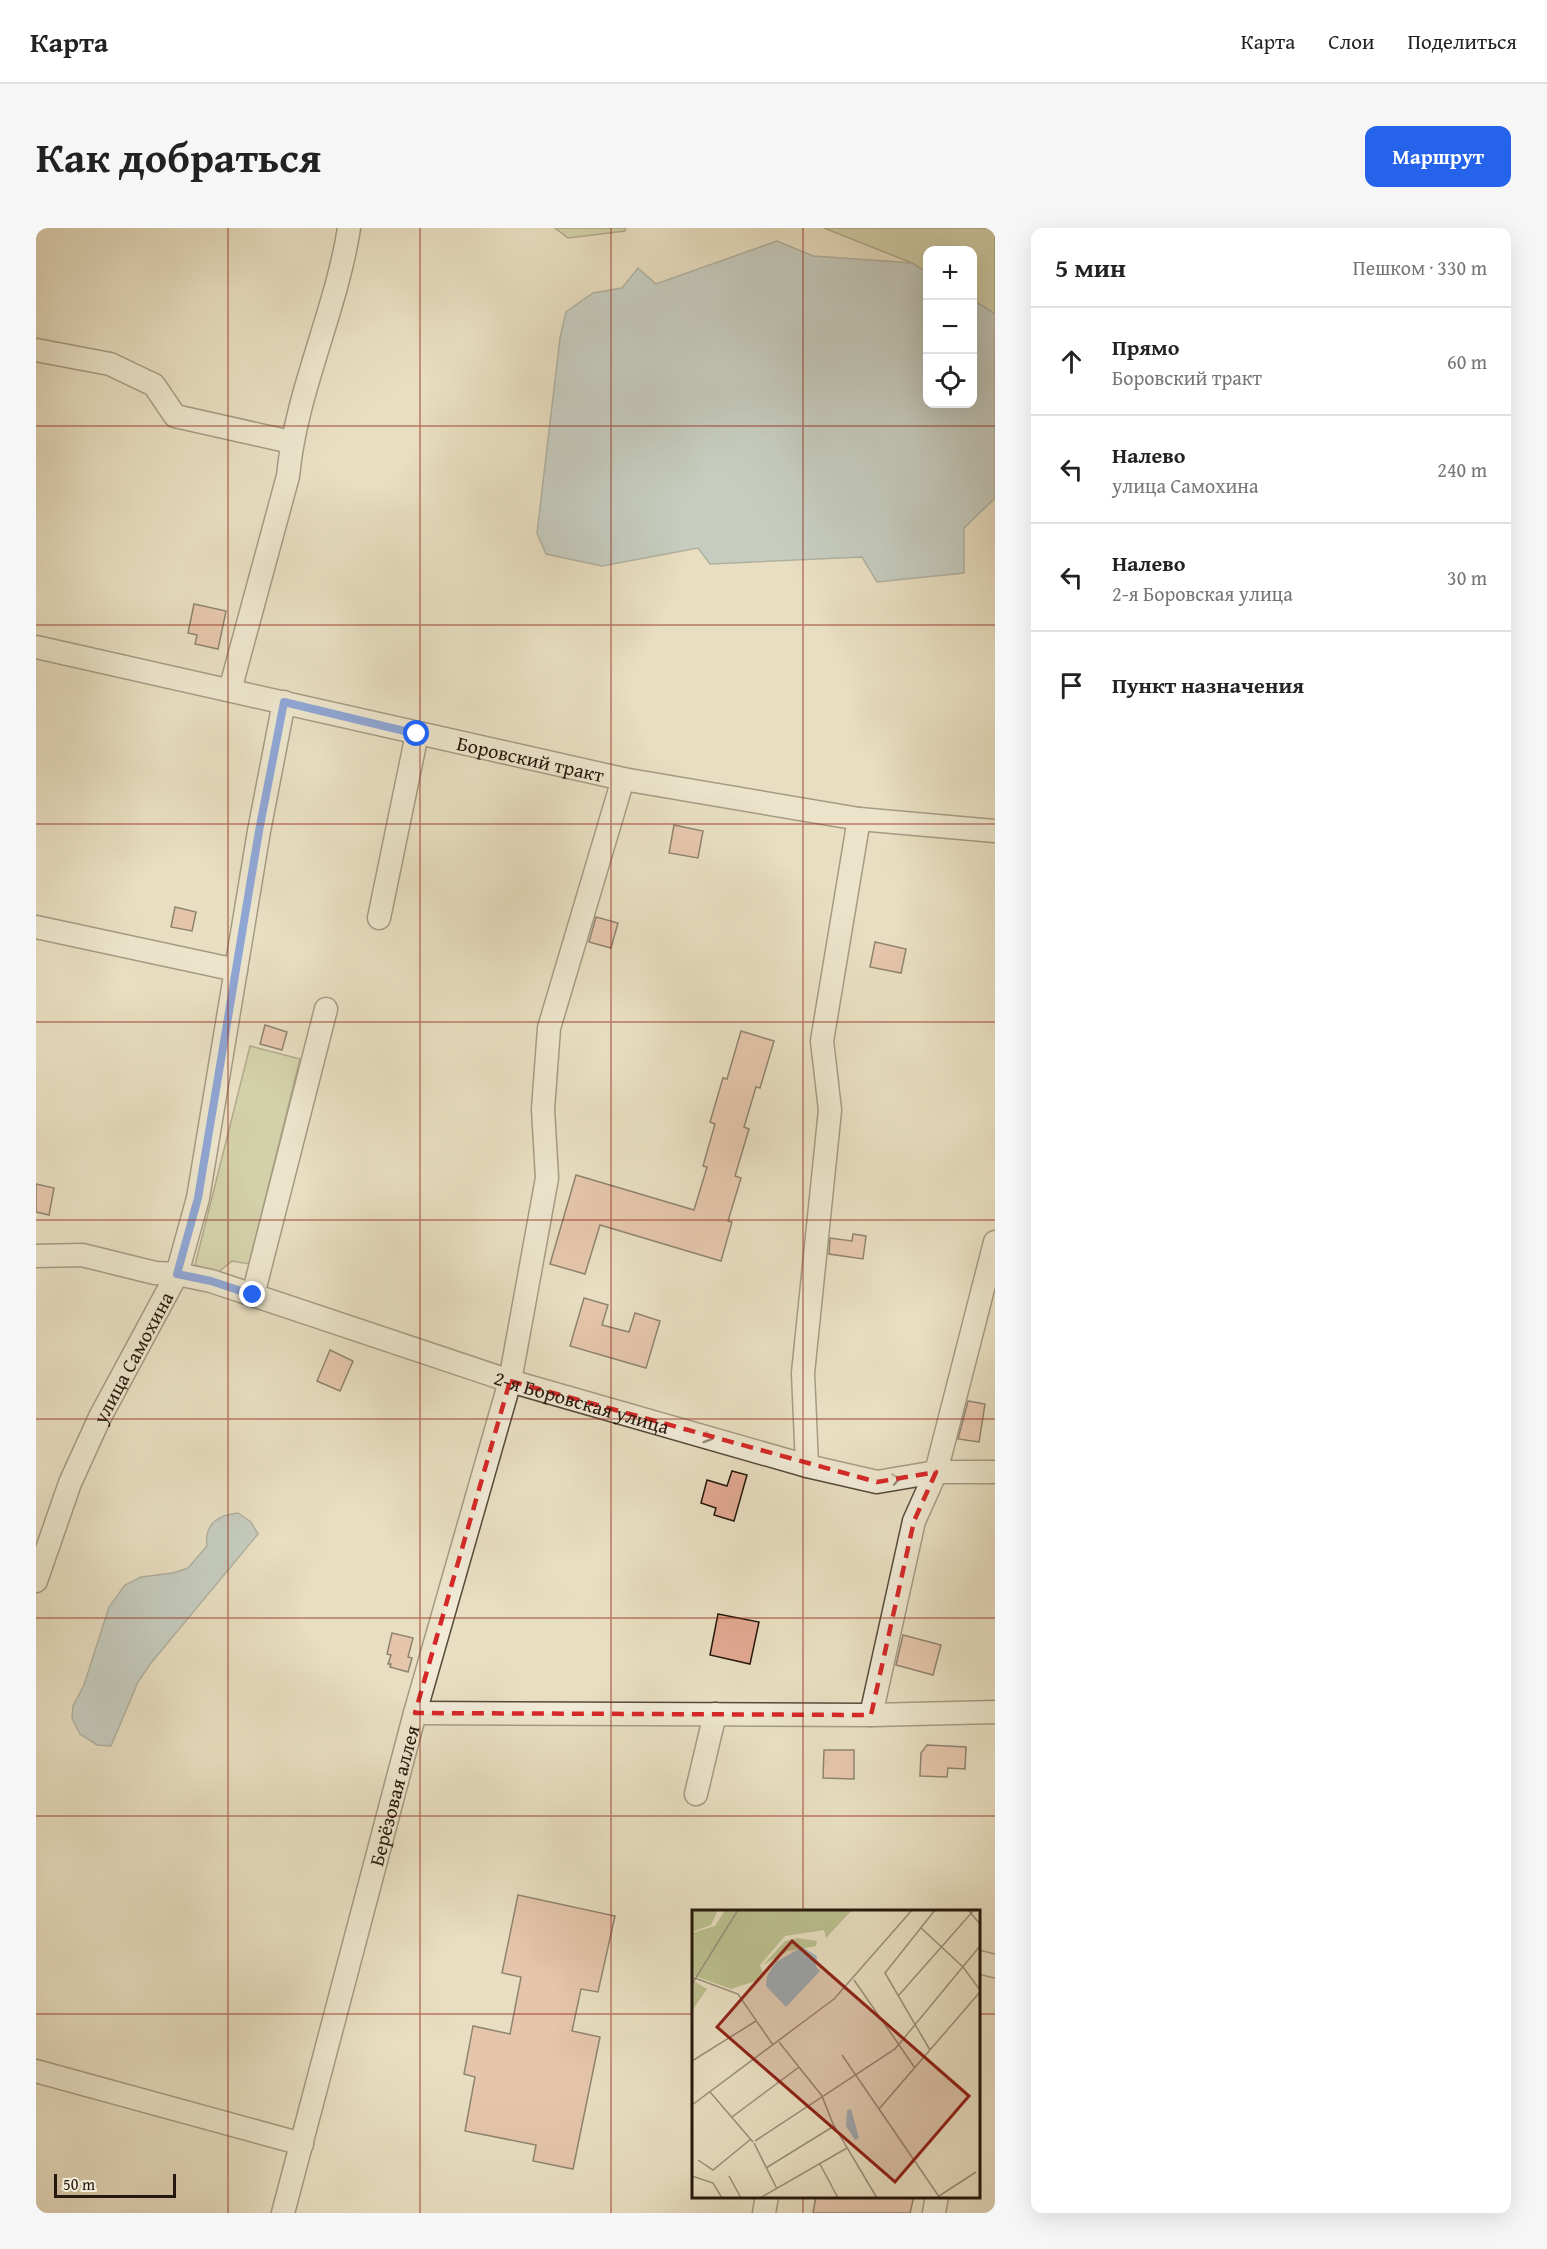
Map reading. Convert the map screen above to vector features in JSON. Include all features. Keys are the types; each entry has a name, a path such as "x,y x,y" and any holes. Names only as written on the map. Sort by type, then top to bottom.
{"street":[{"path":"230,690 288,476 291,442 330,310 350,228"},
{"path":"36,350 110,364 154,385 175,416 291,442"},
{"name":"Боровский тракт","path":"36,647 623,779 859,819 995,831"},
{"name":"улица Самохина","path":"36,1581 46,1518 69,1483 100,1417 177,1274 198,1198 284,702"},
{"path":"379,918 417,734"},
{"name":"Берёзовая аллея","path":"283,2213 415,1713 510,1381 547,1178 543,1109 549,1028 623,779"},
{"path":"807,1466 803,1373 830,1110 822,1041 859,819"},
{"path":"36,927 236,970"},
{"path":"253,1295 326,1009"},
{"path":"872,1714 914,1521 936,1472 995,1242"},
{"name":"2-я Боровская улица","path":"36,1256 82,1255 155,1273 177,1274 211,1281 510,1381 807,1466 877,1482 936,1472 995,1472"},
{"path":"415,1713 995,1712"},
{"path":"696,1794 715,1714"},
{"path":"980,1962 995,1966"},
{"path":"36,2071 302,2145"},
{"path":"764,2213 767,2198"},
{"path":"934,2213 937,2198"}],"highlighted area":[{"path":"510,1381 877,1482 936,1472 914,1521 871,1715 415,1713"}],"green space":[{"path":"555,228 626,228 625,231 568,238"},
{"path":"824,228 995,228 995,314 977,303 977,246 923,246 923,270 912,263"},
{"path":"250,1046 300,1059 249,1264 232,1261 216,1274 195,1265"}],"water":[{"path":"777,241 813,256 912,263 923,270 923,408 977,408 977,303 995,314 995,498 964,528 964,573 877,582 862,557 710,564 698,548 602,566 546,554 537,533 560,338 566,312 593,293 622,288 638,268 656,284"},
{"path":"238,1513 251,1522 258,1534 151,1663 138,1682 111,1746 97,1745 80,1734 72,1718 73,1706 84,1685 109,1607 125,1585 141,1577 173,1573 188,1568 207,1546 210,1526 224,1516"}],"building":[{"path":"194,604 226,611 218,649 195,644 197,635 188,633"},
{"path":"674,825 703,831 698,858 669,853"},
{"path":"175,907 196,912 192,931 171,927"},
{"path":"596,917 618,923 611,948 589,942"},
{"path":"875,942 906,949 901,973 870,967"},
{"path":"265,1025 287,1032 282,1050 260,1044"},
{"path":"741,1031 774,1041 760,1088 756,1087 744,1127 749,1129 735,1176 741,1178 728,1221 732,1222 721,1261 600,1225 585,1274 550,1264 576,1175 694,1210 707,1167 703,1166 715,1124 710,1122 723,1078 727,1079"},
{"path":"36,1184 54,1188 49,1215 36,1212"},
{"path":"853,1234 866,1236 863,1259 829,1254 830,1238 852,1241"},
{"path":"584,1298 608,1305 602,1325 629,1332 635,1313 660,1321 646,1368 570,1346"},
{"path":"330,1350 353,1361 340,1391 317,1381"},
{"path":"968,1401 985,1404 979,1442 958,1439"},
{"path":"732,1471 747,1475 734,1521 714,1515 716,1508 701,1503 707,1480 727,1486"},
{"path":"718,1614 759,1622 750,1664 710,1655"},
{"path":"392,1633 413,1638 408,1657 412,1658 408,1672 390,1667 391,1664 388,1664 391,1655 387,1654"},
{"path":"903,1635 941,1645 933,1675 896,1665"},
{"path":"927,1745 966,1747 965,1769 948,1768 947,1777 920,1776 921,1753"},
{"path":"824,1750 854,1750 854,1779 823,1778"},
{"path":"518,1895 615,1916 598,1992 581,1989 572,2031 600,2037 573,2169 533,2161 536,2145 465,2131 475,2077 464,2074 473,2026 510,2034 521,1977 502,1973"},
{"path":"816,2198 914,2198 910,2213 813,2213"}],"route":[{"path":"253,1295 211,1281 177,1274 198,1198 259,831 284,702 417,734"}]}
